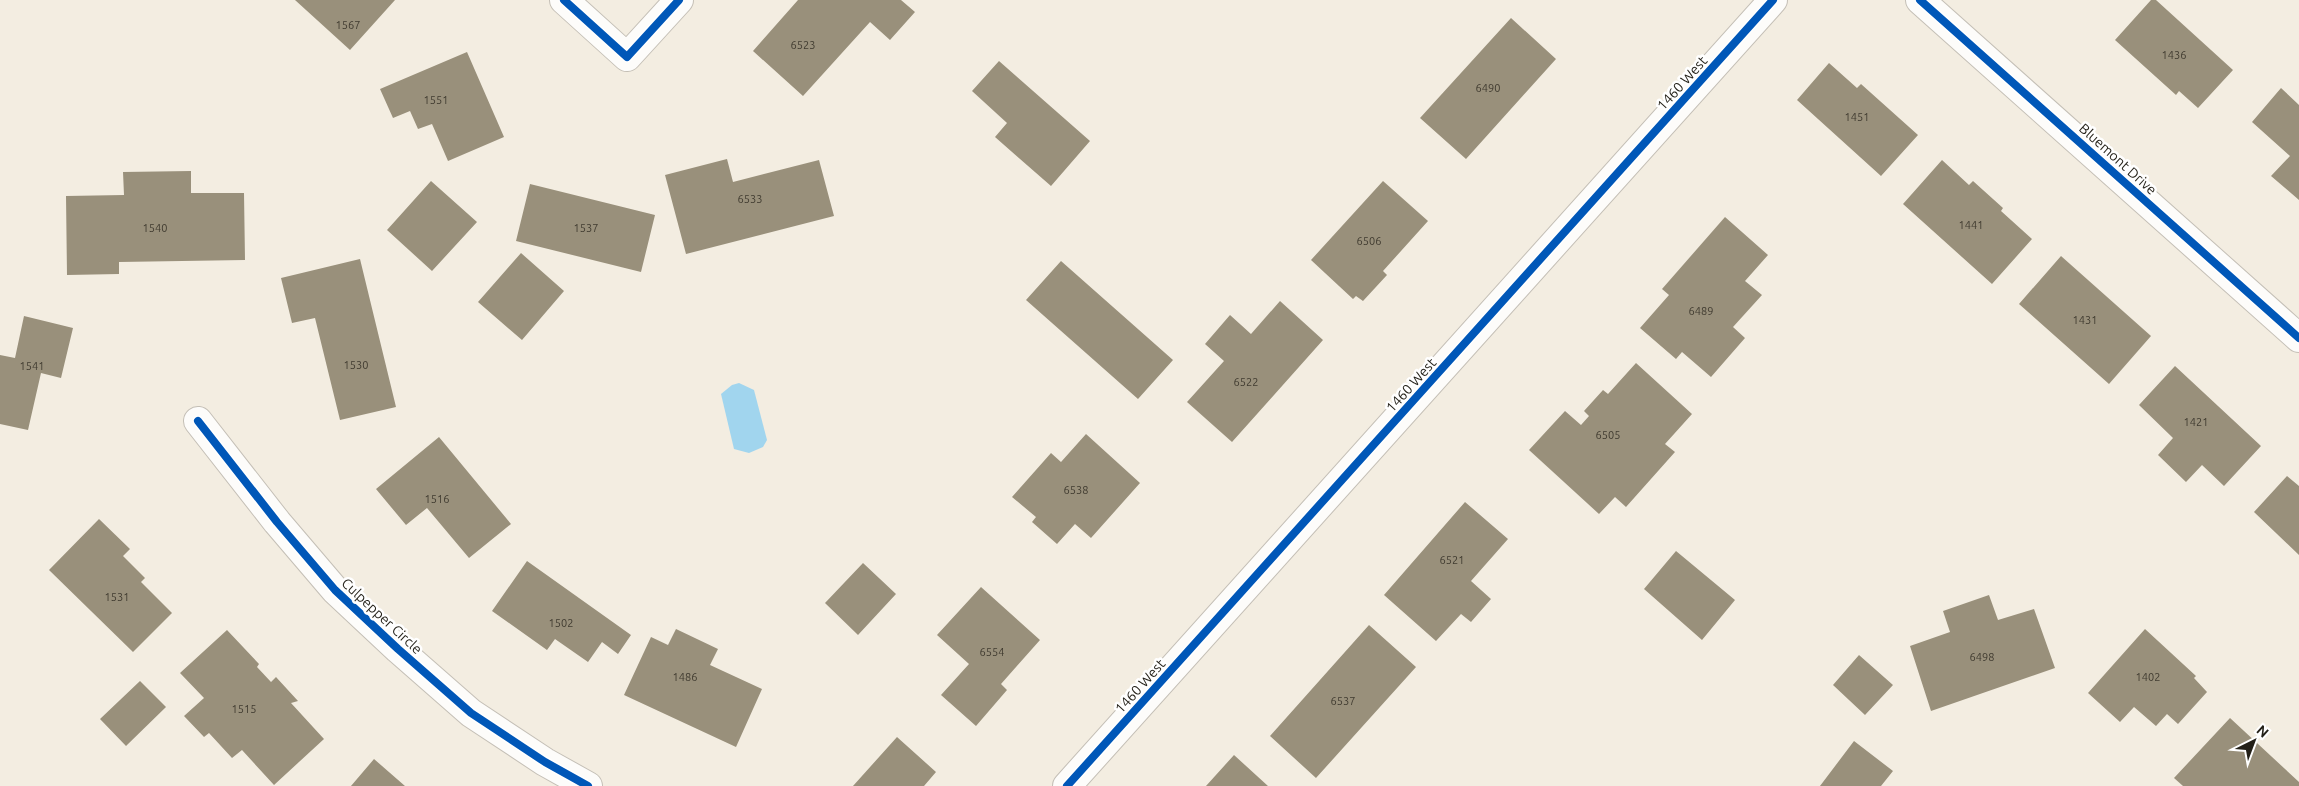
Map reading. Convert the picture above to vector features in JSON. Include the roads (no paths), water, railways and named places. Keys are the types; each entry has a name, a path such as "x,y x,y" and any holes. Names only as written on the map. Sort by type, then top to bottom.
{"street":[{"path":"564,0 627,57 679,0"},
{"name":"1460 West","path":"1068,786 1773,0"},
{"name":"Bluemont Drive","path":"1920,0 2299,338"},
{"name":"Culpepper Circle","path":"198,421 277,522 335,590 398,650 471,713 545,762 588,786"}],"water":[{"path":"739,383 754,390 767,440 763,447 749,453 734,449 721,394 732,385"}]}
